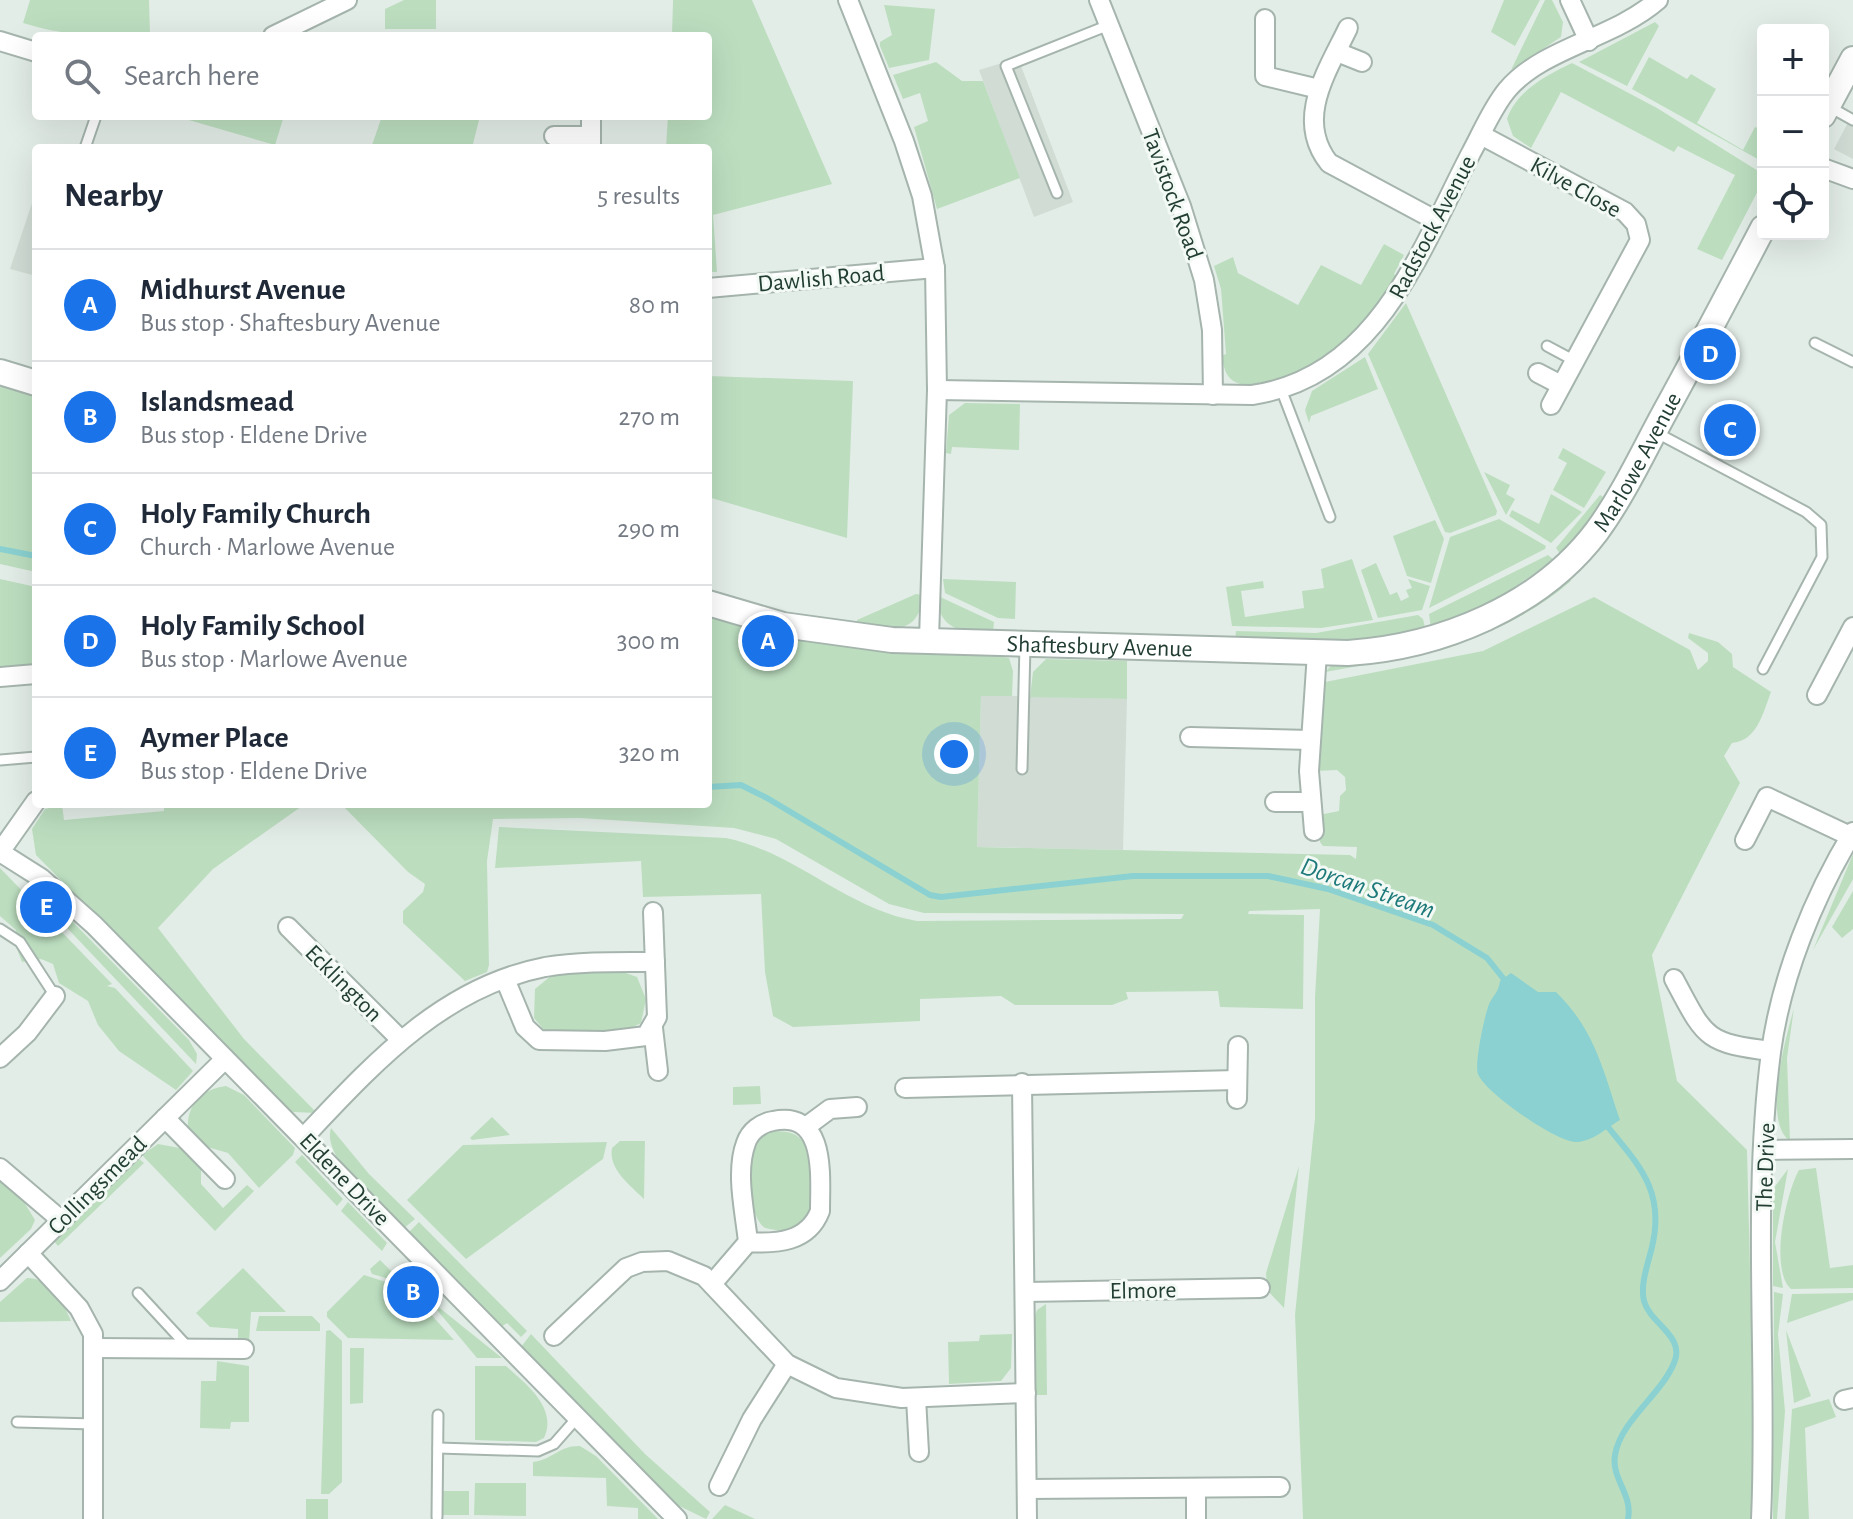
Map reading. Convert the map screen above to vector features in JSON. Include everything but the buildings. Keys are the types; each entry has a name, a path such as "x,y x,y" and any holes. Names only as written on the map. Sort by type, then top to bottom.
{"street":[{"path":"281,32 347,0"},
{"path":"848,0 904,141 922,196 935,268 937,390 929,639"},
{"name":"Tavistock Road","path":"1099,0 1181,206 1204,280 1212,330 1213,395"},
{"path":"1570,0 1589,41"},
{"name":"Radstock Avenue","path":"937,390 1252,395 1281,389 1313,376 1377,324 1405,286 1506,90 1543,62 1638,17 1658,0"},
{"path":"1265,19 1265,76 1319,89"},
{"path":"1348,28 1319,89 1313,132 1329,163 1437,221"},
{"path":"0,41 32,51"},
{"path":"1337,52 1362,62"},
{"path":"1829,104 1853,59"},
{"path":"554,136 591,142 591,120"},
{"name":"Kilve Close","path":"1481,135 1625,212 1636,224 1640,240 1634,257 1551,405"},
{"path":"1829,170 1853,179"},
{"name":"Marlowe Avenue","path":"1489,616 1546,580 1592,537 1654,431 1757,239"},
{"name":"Dawlish Road","path":"712,288 935,268"},
{"path":"0,372 32,382"},
{"path":"1538,373 1561,385"},
{"name":"Shaftesbury Avenue","path":"712,604 759,620 892,640 1317,653 1376,651 1421,643 1489,616"},
{"path":"1817,695 1853,627"},
{"path":"1314,831 1310,802 1311,740 1317,653"},
{"path":"0,677 32,674"},
{"path":"1190,737 1311,740"},
{"path":"1745,840 1767,797 1852,834"},
{"path":"1275,802 1310,802"},
{"path":"0,852 32,807"},
{"name":"The Drive","path":"1761,1519 1764,1150 1771,1051 1804,934 1852,834"},
{"name":"Eldene Drive","path":"0,852 63,896 304,1137 576,1419 677,1519"},
{"path":"653,912 657,1017 653,1028 658,1071"},
{"name":"Ecklington","path":"288,927 400,1039"},
{"name":"Ecklington","path":"304,1137 400,1039 450,1003 505,979 546,967 655,962"},
{"path":"505,979 525,1027 539,1040 638,1039 653,1028"},
{"path":"1674,979 1711,1039 1737,1047 1771,1051"},
{"path":"0,1058 27,1033 55,996"},
{"path":"1237,1099 1238,1046"},
{"name":"Collingsmead","path":"0,1281 225,1059"},
{"path":"905,1088 1237,1080"},
{"path":"1022,1083 1027,1519"},
{"path":"807,1126 830,1109 857,1107"},
{"name":"Collingsmead","path":"165,1118 225,1179"},
{"path":"712,1284 748,1242 743,1164 747,1139 758,1127 775,1120 795,1120 807,1126 818,1156 820,1211 817,1219 806,1233 792,1239 748,1242"},
{"path":"1764,1150 1853,1149"},
{"path":"0,1168 61,1220"},
{"name":"Collingsmead","path":"28,1253 79,1308 93,1334 93,1519"},
{"path":"554,1336 618,1273 633,1264 659,1260 695,1270 787,1364 836,1388 869,1395 916,1398 1026,1393"},
{"name":"Elmore","path":"1025,1292 1260,1288"},
{"path":"95,1348 244,1349"},
{"path":"719,1486 752,1419 787,1364"},
{"path":"916,1398 919,1452"},
{"path":"1028,1489 1280,1487"},
{"path":"1196,1490 1196,1519"}],"lane":[{"path":"1057,193 1006,66 1109,25"},
{"path":"1829,112 1853,120"},
{"path":"86,144 95,120"},
{"path":"1815,343 1853,362"},
{"path":"1547,346 1575,361"},
{"path":"1281,389 1330,517"},
{"path":"1654,431 1806,512 1821,525 1822,557 1763,669"},
{"path":"1022,769 1025,643"},
{"path":"0,760 32,757"},
{"path":"0,929 20,942 55,996"},
{"path":"138,1293 190,1349"},
{"path":"437,1517 438,1415"},
{"path":"438,1448 538,1451 554,1444 576,1419"},
{"path":"17,1422 94,1424"}],"shaded area":[{"path":"1018,58 1073,202 1034,217 979,70"},
{"path":"1853,113 1853,159 1834,149"},
{"path":"32,203 32,275 10,269"},
{"path":"981,695 1127,699 1123,850 977,847"}],"green space":[{"path":"30,0 149,0 150,32 64,32 23,23"},
{"path":"404,0 436,0 436,29 385,29 385,9"},
{"path":"673,0 752,0 832,184 713,215 717,272 712,272 712,144 666,144 668,120 712,120 712,32 672,32"},
{"path":"1504,0 1540,0 1515,46 1491,32"},
{"path":"1545,0 1552,0 1563,22 1561,37 1511,70"},
{"path":"884,5 935,9 929,60 889,68 880,46 880,42 892,35"},
{"path":"1655,22 1659,26 1627,86 1579,62"},
{"path":"1649,57 1687,79 1691,74 1716,89 1697,123 1743,150 1757,128 1757,159 1632,89"},
{"path":"936,62 962,81 983,81 1020,178 937,209 914,127 928,121 920,93 903,99 893,75"},
{"path":"1572,63 1657,108 1757,170 1757,193 1722,260 1697,249 1735,175 1678,146 1674,152 1561,92 1531,148 1513,136 1507,119 1517,100 1543,79"},
{"path":"189,120 283,120 275,144"},
{"path":"381,120 479,120 473,144 372,144"},
{"path":"1384,244 1404,255 1394,274 1398,278 1347,340 1310,365 1277,380 1247,385 1229,377 1221,356 1226,354 1221,289 1214,266 1233,257 1238,273 1298,305 1321,265 1361,285"},
{"path":"1406,303 1497,511 1496,515 1450,533 1445,532 1368,354"},
{"path":"1365,357 1378,389 1311,416 1309,423 1305,410 1312,391"},
{"path":"712,376 853,381 847,538 712,498"},
{"path":"0,380 32,390 32,571 0,564"},
{"path":"965,403 1020,404 1019,450 952,447 951,454 946,453 949,415"},
{"path":"1563,448 1606,472 1584,508 1553,490 1567,463 1558,458"},
{"path":"1484,472 1510,485 1506,494 1515,499 1506,515"},
{"path":"1551,494 1582,512 1551,543 1509,516 1512,510 1539,524"},
{"path":"1600,495 1607,499 1561,555 1556,548"},
{"path":"1499,519 1546,546 1545,549 1429,608 1450,537"},
{"path":"1435,520 1444,539 1431,583 1407,576 1393,536"},
{"path":"1548,555 1554,560 1491,603 1431,629 1429,614"},
{"path":"1352,559 1373,620 1321,628 1232,626 1226,587 1263,581 1264,588 1241,591 1245,617 1304,608 1302,591 1324,588 1321,569"},
{"path":"1376,563 1390,595 1397,592 1401,601 1409,597 1406,590 1412,588 1408,579 1430,586 1422,610 1378,618 1361,570"},
{"path":"1566,575 1571,581 1525,613 1492,631 1439,651 1438,645"},
{"path":"0,579 32,586 32,665 0,669"},
{"path":"943,579 1016,582 1015,619 998,618 945,593"},
{"path":"916,594 922,595 920,609 909,624 890,629 857,626 857,620"},
{"path":"938,596 994,622 993,633 955,628 942,617"},
{"path":"1594,597 1690,650 1698,670 1708,661 1708,653 1688,638 1689,633 1718,642 1732,654 1733,667 1771,692 1753,732 1741,741 1732,743 1724,756 1740,783 1652,955 1677,1081 1747,1150 1755,1468 1753,1519 1303,1519 1295,1315 1315,1118 1315,997 1320,909 1249,911 1248,914 1304,915 1303,1009 1220,1007 1218,991 1126,992 1128,999 1112,1005 1015,1005 1001,996 920,999 920,1021 793,1027 773,1016 765,972 761,894 643,897 641,861 495,868 499,827 726,838 775,855 868,905 917,921 1181,919 1184,914 924,913 889,904 776,839 734,828 580,818 493,819 487,861 489,965 487,972 465,981 403,923 403,911 423,892 425,884 408,872 345,808 712,808 712,617 775,639 964,650 1009,658 1013,671 1012,696 981,696 977,847 1350,855 1356,859 1357,847 1323,846 1320,842 1319,815 1339,811 1340,796 1346,790 1345,777 1337,770 1316,771 1325,682 1483,651"},
{"path":"1418,615 1423,619 1426,632 1342,644 1235,641 1236,631 1316,633"},
{"path":"1430,648 1431,653 1325,672 1333,664"},
{"path":"1046,659 1127,661 1127,699 1030,697 1033,672"},
{"path":"62,808 64,820 164,811 164,808 299,808 213,869 158,928 244,1039 317,1113 293,1112 285,1106 36,855 32,829 45,809"},
{"path":"1853,854 1853,879 1813,950"},
{"path":"0,868 112,984 107,986 115,988 193,1071 176,1090 119,1051 98,1025 88,1001 59,983 53,964 41,959 22,962 17,949 16,930 0,916"},
{"path":"1853,891 1853,929 1842,938 1832,927"},
{"path":"58,907 189,1040 197,1054 196,1064 52,912"},
{"path":"620,971 637,977 646,999 641,1023 620,1034 545,1031 534,1018 535,989 552,975"},
{"path":"1794,1008 1787,1058 1790,1141 1782,1131 1777,1098 1778,1078"},
{"path":"226,1086 244,1095 295,1148 293,1155 259,1188 228,1153 204,1146 188,1130 190,1113 197,1100 210,1091"},
{"path":"760,1086 761,1104 733,1105 733,1087"},
{"path":"492,1117 510,1135 472,1140 470,1138"},
{"path":"331,1128 369,1174 415,1219 403,1229 344,1168 330,1140"},
{"path":"769,1132 792,1133 807,1146 809,1154 809,1212 799,1226 791,1229 765,1228 754,1209 751,1164 761,1139"},
{"path":"620,1141 645,1141 644,1199 621,1176 613,1163 612,1148"},
{"path":"607,1142 603,1159 466,1259 407,1200 463,1145"},
{"path":"158,1144 180,1148 201,1170 201,1184 223,1208 247,1185 254,1191 215,1231 142,1155"},
{"path":"302,1155 343,1199 337,1206 295,1162"},
{"path":"139,1159 144,1163 58,1246 54,1241 59,1234"},
{"path":"1299,1166 1284,1308 1267,1290 1266,1273"},
{"path":"1816,1168 1830,1268 1853,1265 1853,1288 1791,1289 1784,1279 1780,1249 1789,1195 1799,1170"},
{"path":"1788,1169 1775,1242 1783,1288 1773,1286 1773,1189"},
{"path":"0,1180 24,1202 35,1220 31,1229 0,1258"},
{"path":"348,1202 387,1243 382,1251 341,1211"},
{"path":"419,1222 527,1331 521,1337 507,1323 501,1327 409,1232"},
{"path":"380,1260 400,1282 372,1274 370,1269"},
{"path":"243,1268 286,1312 251,1312 249,1342 238,1343 238,1329 210,1327 196,1313"},
{"path":"364,1275 408,1289 454,1340 348,1338 327,1317 327,1312"},
{"path":"27,1278 49,1287 60,1299 71,1321 0,1322 0,1302"},
{"path":"1774,1292 1783,1294 1778,1334 1785,1411 1777,1519 1773,1519"},
{"path":"1853,1293 1853,1300 1787,1323 1792,1294"},
{"path":"1046,1304 1047,1395 1035,1395 1034,1319 1037,1310"},
{"path":"436,1305 502,1358 477,1358"},
{"path":"259,1316 312,1316 320,1324 320,1331 256,1331"},
{"path":"330,1330 342,1341 342,1482 329,1494 321,1494 326,1331"},
{"path":"1786,1330 1811,1396 1794,1403"},
{"path":"531,1334 645,1454 710,1512 706,1519 667,1500 521,1347"},
{"path":"1012,1334 1011,1368 1001,1381 949,1384 948,1342 979,1341 980,1335"},
{"path":"350,1348 364,1348 363,1403 350,1404"},
{"path":"217,1361 249,1366 249,1422 231,1422 230,1429 200,1428 201,1381 216,1381"},
{"path":"475,1366 506,1366 531,1389 547,1417 544,1438 536,1442 475,1440"},
{"path":"1829,1399 1836,1417 1805,1428 1809,1519 1785,1519 1792,1409"},
{"path":"580,1446 596,1456 658,1519 638,1519 638,1508 607,1506 606,1478 533,1476 533,1462"},
{"path":"475,1483 526,1483 526,1516 474,1515"},
{"path":"443,1491 469,1491 469,1515 443,1515"},
{"path":"306,1499 328,1499 328,1519 306,1519"},
{"path":"725,1505 755,1519 712,1519"}],"water":[{"path":"1511,973 1538,992 1556,992 1589,1036 1620,1120 1594,1137 1577,1142 1539,1126 1494,1093 1478,1074 1479,1049 1488,1008 1500,981"}],"waterway":[{"name":"Dorcan Stream","path":"0,549 32,555"},
{"name":"Dorcan Stream","path":"712,787 741,785 930,895 941,897 1133,876 1268,876 1328,889 1433,925 1487,958 1507,983"},
{"name":"Dorcan Stream","path":"1604,1122 1637,1164 1651,1192 1655,1226 1644,1281 1644,1301 1671,1338 1676,1354 1668,1375 1625,1430 1615,1455 1616,1472 1628,1502 1628,1519"}],"place":[{"name":"Holy Family School","path":"1710,354"},
{"name":"Holy Family Church","path":"1730,430"},
{"name":"Midhurst Avenue","path":"768,641"},
{"name":"Aymer Place","path":"46,907"},
{"name":"Islandsmead","path":"413,1292"}]}
